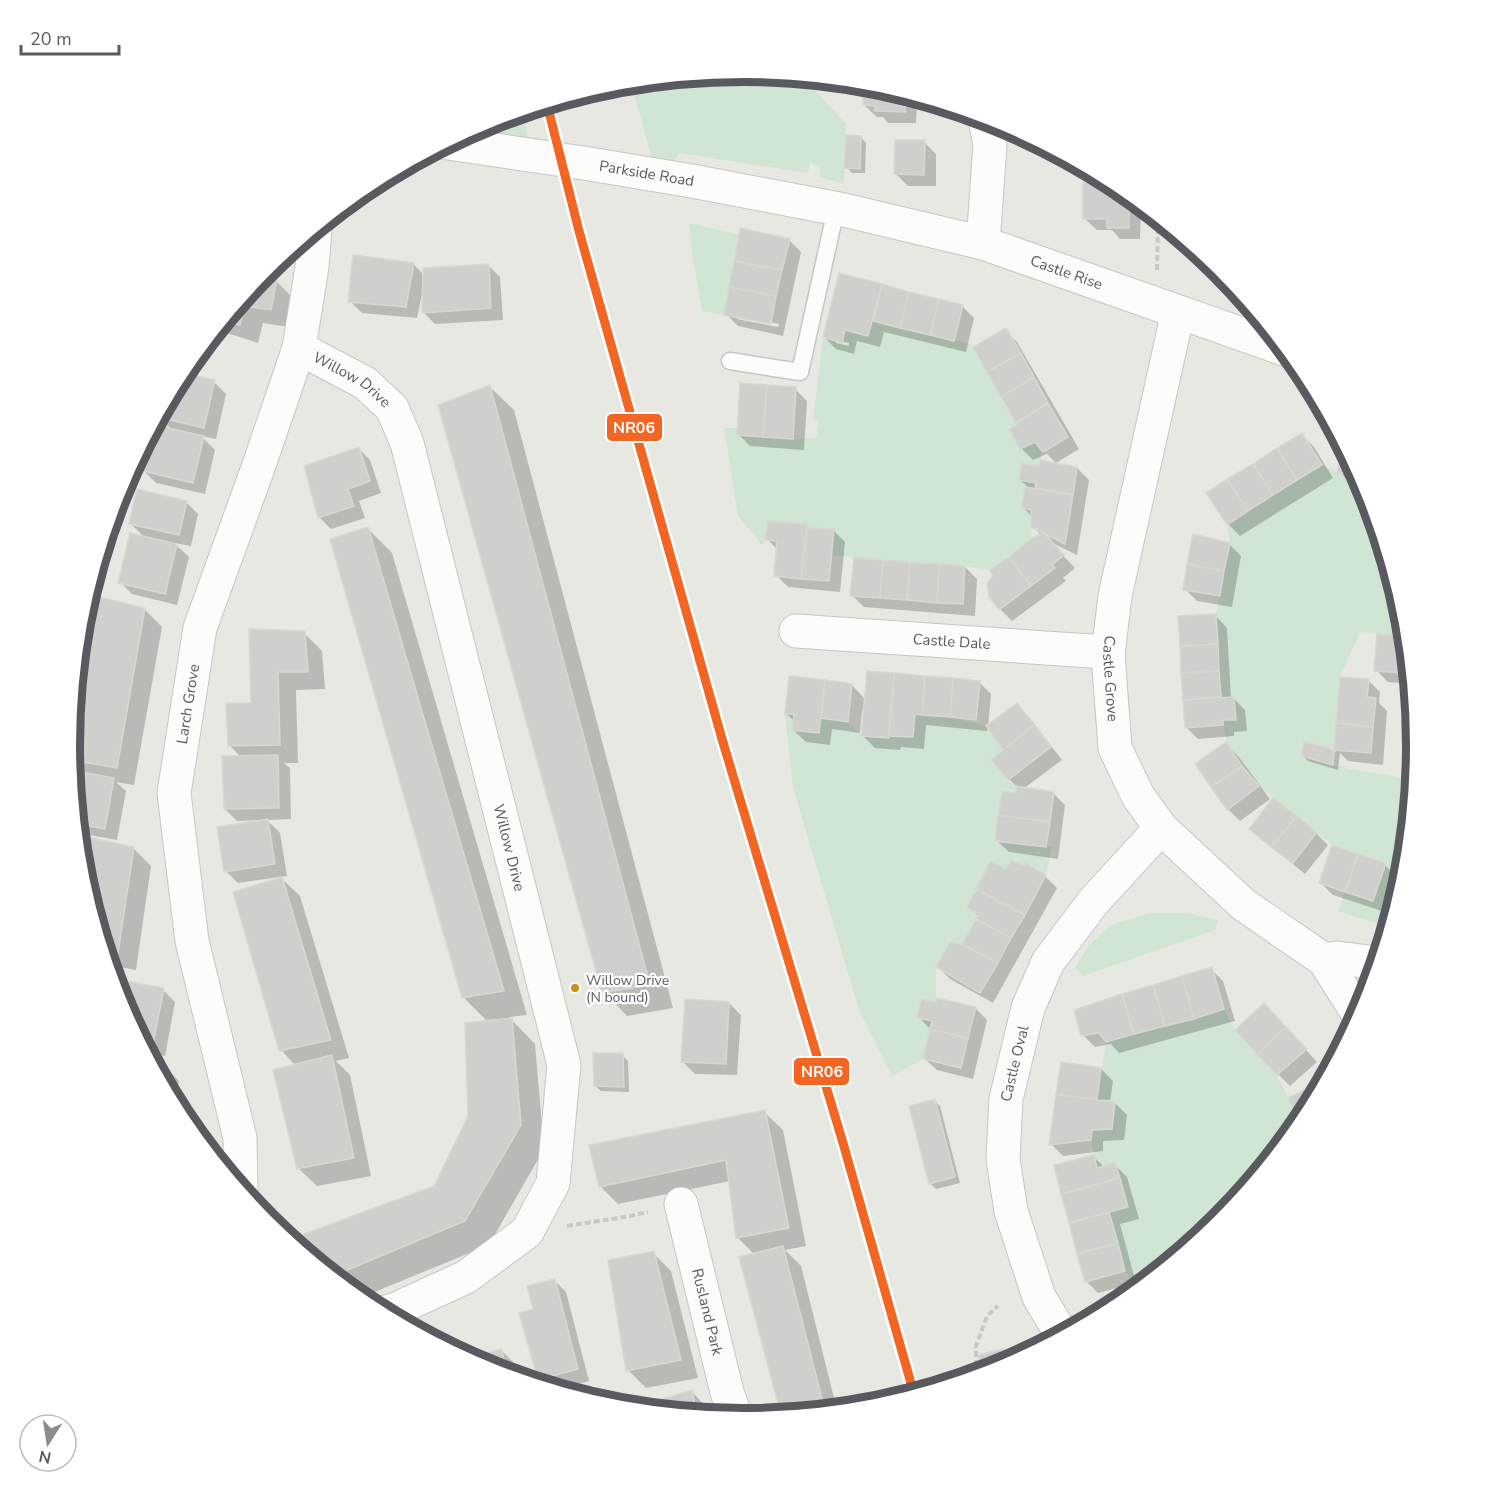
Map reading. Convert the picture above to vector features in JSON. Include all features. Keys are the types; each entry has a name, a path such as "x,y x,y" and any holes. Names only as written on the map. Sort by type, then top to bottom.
{"street":[{"path":"983,243 990,145 988,130"},
{"name":"Parkside Road","path":"462,145 636,172 840,210"},
{"name":"Castle Rise","path":"840,210 983,243 1269,344"},
{"name":"Larch Grove","path":"241,1179 240,1138 192,941 174,793 200,628 299,348 314,240"},
{"name":"Castle Grove","path":"1167,308 1115,596 1108,654 1115,748 1138,796 1161,828 1244,905 1323,960 1352,1005"},
{"name":"Willow Drive","path":"299,348 365,383 392,408 407,443 564,1065 553,1183 527,1232 466,1277 398,1312"},
{"name":"Castle Dale","path":"796,631 1108,654"},
{"name":"Castle Oval","path":"1058,1328 1039,1297 1011,1211 1003,1159 1006,1099 1028,1008 1048,962 1094,901 1161,828"},
{"path":"1323,960 1337,958 1369,962"},
{"name":"Rusland Park","path":"681,1204 732,1408"}],"lane":[{"path":"730,361 800,372 840,210"}],"path":[{"path":"1159,230 1167,308"},
{"path":"527,1232 630,1216 681,1204"},
{"path":"976,1366 976,1346 987,1316 998,1306"}],"green space":[{"path":"742,82 812,86 846,124 844,184 820,177 820,166 810,163 808,173 680,153 672,163 652,159 633,92 699,84"},
{"path":"523,120 529,141 487,134"},
{"path":"689,223 738,234 740,228 724,315 702,311"},
{"path":"873,321 968,343 973,347 1017,425 1009,430 1019,448 1035,442 1042,451 1039,466 1022,463 1019,480 1036,483 1035,488 1025,487 1021,507 1031,510 1032,538 990,570 831,555 834,529 807,528 807,524 765,540 762,545 738,516 724,428 737,428 737,435 793,439 816,438 819,421 813,420 823,338 842,343 845,330 868,336"},
{"path":"1322,465 1347,474 1355,492 1383,574 1396,635 1360,632 1340,677 1333,765 1405,778 1400,832 1393,875 1381,924 1338,911 1345,892 1373,901 1385,863 1332,845 1259,786 1226,742 1223,720 1235,719 1234,697 1221,697 1216,614 1230,543 1227,525"},
{"path":"785,714 794,714 792,731 818,733 821,718 848,722 862,736 888,738 889,736 912,737 915,714 950,717 986,726 1003,750 991,760 1016,786 1016,793 1002,791 995,841 1052,847 1046,875 1026,863 1024,866 1011,860 1006,869 991,861 967,906 979,914 962,944 950,942 936,967 936,1002 921,999 917,1018 932,1021 923,1059 892,1076 859,1010 793,787"},
{"path":"1151,913 1188,913 1218,920 1215,930 1083,976 1075,968 1089,945 1110,925"},
{"path":"1224,1009 1235,1030 1277,1075 1295,1112 1241,1183 1180,1244 1132,1281 1125,1271 1109,1212 1128,1207 1115,1164 1097,1168 1091,1140 1092,1130 1112,1128 1115,1101 1097,1100 1106,1042"}],"building":[{"path":"863,94 905,103 905,112 875,111 875,106 863,105"},
{"path":"846,135 861,136 860,169 844,168"},
{"path":"895,140 925,140 924,175 894,174"},
{"path":"1083,182 1092,182 1129,207 1129,228 1107,228 1107,219 1083,219"},
{"path":"740,228 790,239 782,270 734,261"},
{"path":"353,255 414,263 406,307 348,302"},
{"path":"734,261 782,270 776,296 729,287"},
{"path":"489,264 491,308 422,313 423,268"},
{"path":"839,273 882,284 868,336 845,330 842,343 823,337"},
{"path":"273,278 277,279 271,310 246,306"},
{"path":"882,284 909,292 900,328 873,321"},
{"path":"729,287 776,296 771,324 724,315"},
{"path":"909,292 939,299 930,335 900,328"},
{"path":"939,299 963,305 954,341 930,335"},
{"path":"245,307 240,325 232,323"},
{"path":"1006,328 1021,353 987,372 973,347"},
{"path":"1021,353 1034,377 1001,397 987,372"},
{"path":"192,375 215,380 204,428 165,419"},
{"path":"1034,377 1048,403 1016,423 1001,397"},
{"path":"740,383 767,385 763,437 737,435"},
{"path":"490,385 650,985 602,993 438,405"},
{"path":"767,385 796,387 793,439 763,437"},
{"path":"1048,403 1068,437 1045,451 1042,451 1035,442 1020,449 1009,429"},
{"path":"161,427 204,436 193,483 143,471 147,454"},
{"path":"1302,433 1322,465 1297,480 1277,448"},
{"path":"359,447 370,481 348,489 354,506 318,518 304,466"},
{"path":"1277,448 1297,480 1273,495 1253,464"},
{"path":"1340,459 1347,474 1337,472"},
{"path":"1040,460 1077,467 1073,495 1035,488 1036,483 1019,480 1022,463 1039,466"},
{"path":"1253,464 1273,495 1248,511 1227,479"},
{"path":"1227,479 1248,511 1227,525 1206,493"},
{"path":"1025,487 1073,495 1065,544 1031,527 1031,510 1021,508"},
{"path":"137,489 187,501 179,535 129,524"},
{"path":"768,521 807,524 801,579 774,576 777,541 765,540"},
{"path":"368,527 504,991 462,998 330,539"},
{"path":"807,528 834,529 829,581 801,579"},
{"path":"130,533 177,544 165,594 118,583"},
{"path":"1044,533 1064,555 1052,565 1055,568 1031,586 1009,557 1032,538"},
{"path":"1193,534 1230,543 1224,571 1187,564"},
{"path":"854,557 883,560 880,598 850,596"},
{"path":"1009,557 1031,586 999,610 989,597 987,583 993,576 990,570"},
{"path":"883,560 910,562 907,600 880,598"},
{"path":"910,562 939,564 937,603 907,600"},
{"path":"939,564 965,566 963,604 937,603"},
{"path":"1187,564 1224,571 1220,596 1183,590"},
{"path":"99,597 145,608 117,768 80,762 81,702"},
{"path":"1216,614 1218,644 1180,646 1178,616"},
{"path":"249,629 305,631 308,672 278,672 280,745 228,746 226,703 251,703"},
{"path":"1377,634 1396,635 1401,673 1374,671"},
{"path":"1218,644 1219,671 1181,673 1180,646"},
{"path":"867,671 894,673 889,738 861,736"},
{"path":"1219,671 1221,697 1183,700 1181,673"},
{"path":"894,673 925,676 922,715 915,714 913,737 889,736"},
{"path":"789,676 825,680 819,733 792,730 794,714 785,714"},
{"path":"925,676 953,678 950,717 922,715"},
{"path":"1340,677 1369,679 1367,697 1376,698 1373,727 1336,723"},
{"path":"953,678 980,681 976,720 950,717"},
{"path":"825,680 852,684 848,722 821,718"},
{"path":"1234,697 1236,720 1223,720 1223,725 1185,728 1183,700"},
{"path":"1017,703 1034,725 1003,750 986,726"},
{"path":"1336,723 1373,727 1371,753 1334,750"},
{"path":"1034,725 1051,747 1008,780 991,760"},
{"path":"1304,741 1334,750 1333,765 1301,756"},
{"path":"1226,742 1242,766 1211,787 1195,764"},
{"path":"278,755 279,808 224,809 222,756"},
{"path":"1242,766 1259,786 1227,810 1211,787"},
{"path":"81,772 114,778 105,829 84,825"},
{"path":"1016,786 1054,792 1050,822 998,815 1002,791 1016,793"},
{"path":"1273,798 1297,816 1271,847 1249,829"},
{"path":"998,815 1050,822 1046,847 995,841"},
{"path":"1297,816 1317,832 1293,863 1271,847"},
{"path":"268,819 275,864 224,872 217,827"},
{"path":"86,837 134,847 118,953 113,952 102,917"},
{"path":"1332,845 1358,854 1345,892 1319,883"},
{"path":"1358,854 1386,863 1373,901 1345,892"},
{"path":"1011,860 1024,866 1025,863 1046,875 1025,915 976,889 991,861 1006,869"},
{"path":"282,877 331,1040 279,1051 233,892"},
{"path":"978,890 1025,915 1011,938 976,919 979,914 967,907"},
{"path":"976,919 1011,938 998,963 962,944"},
{"path":"950,942 962,944 998,963 980,993 936,967"},
{"path":"1212,967 1224,1009 1194,1019 1182,976"},
{"path":"1182,976 1194,1019 1165,1026 1153,985"},
{"path":"123,981 164,988 153,1044 148,1039"},
{"path":"1153,985 1165,1026 1134,1034 1122,994"},
{"path":"1122,994 1134,1034 1106,1042 1099,1033 1081,1036 1074,1010"},
{"path":"936,998 976,1007 968,1038 930,1029 932,1021 917,1018 921,999 936,1002"},
{"path":"685,999 729,1002 726,1064 681,1062"},
{"path":"1264,1003 1286,1027 1257,1054 1235,1030"},
{"path":"512,1018 521,1125 465,1221 341,1273 297,1237 434,1186 468,1116 465,1023"},
{"path":"1286,1027 1307,1049 1277,1075 1257,1054"},
{"path":"930,1029 968,1038 961,1068 923,1059"},
{"path":"593,1053 623,1053 624,1087 594,1086"},
{"path":"332,1055 354,1158 297,1169 273,1070"},
{"path":"1061,1062 1101,1068 1097,1100 1056,1094"},
{"path":"1311,1087 1295,1112 1288,1098"},
{"path":"1056,1094 1115,1101 1112,1129 1092,1130 1091,1140 1049,1145"},
{"path":"935,1099 955,1177 929,1184 909,1106"},
{"path":"765,1110 789,1228 736,1238 726,1160 599,1187 589,1145"},
{"path":"1094,1155 1097,1168 1115,1163 1120,1178 1061,1194 1054,1165"},
{"path":"1120,1178 1128,1207 1069,1223 1061,1194"},
{"path":"1109,1212 1118,1243 1077,1254 1069,1223"},
{"path":"1118,1243 1125,1271 1085,1282 1077,1254"},
{"path":"783,1246 823,1404 779,1407 739,1257"},
{"path":"654,1251 681,1360 626,1371 608,1260"},
{"path":"555,1279 578,1369 545,1378 537,1375 519,1313 533,1309 527,1286"},
{"path":"501,1349 506,1364 489,1358 482,1355"},
{"path":"1004,1349 1005,1354 980,1364 978,1355"},
{"path":"692,1390 695,1407 656,1403 652,1402"}],"transit line":[{"name":"NR06","path":"549,112 579,231 722,739 843,1143 912,1387"}],"place":[{"name":"Willow Drive (N bound)","path":"575,988"}]}
